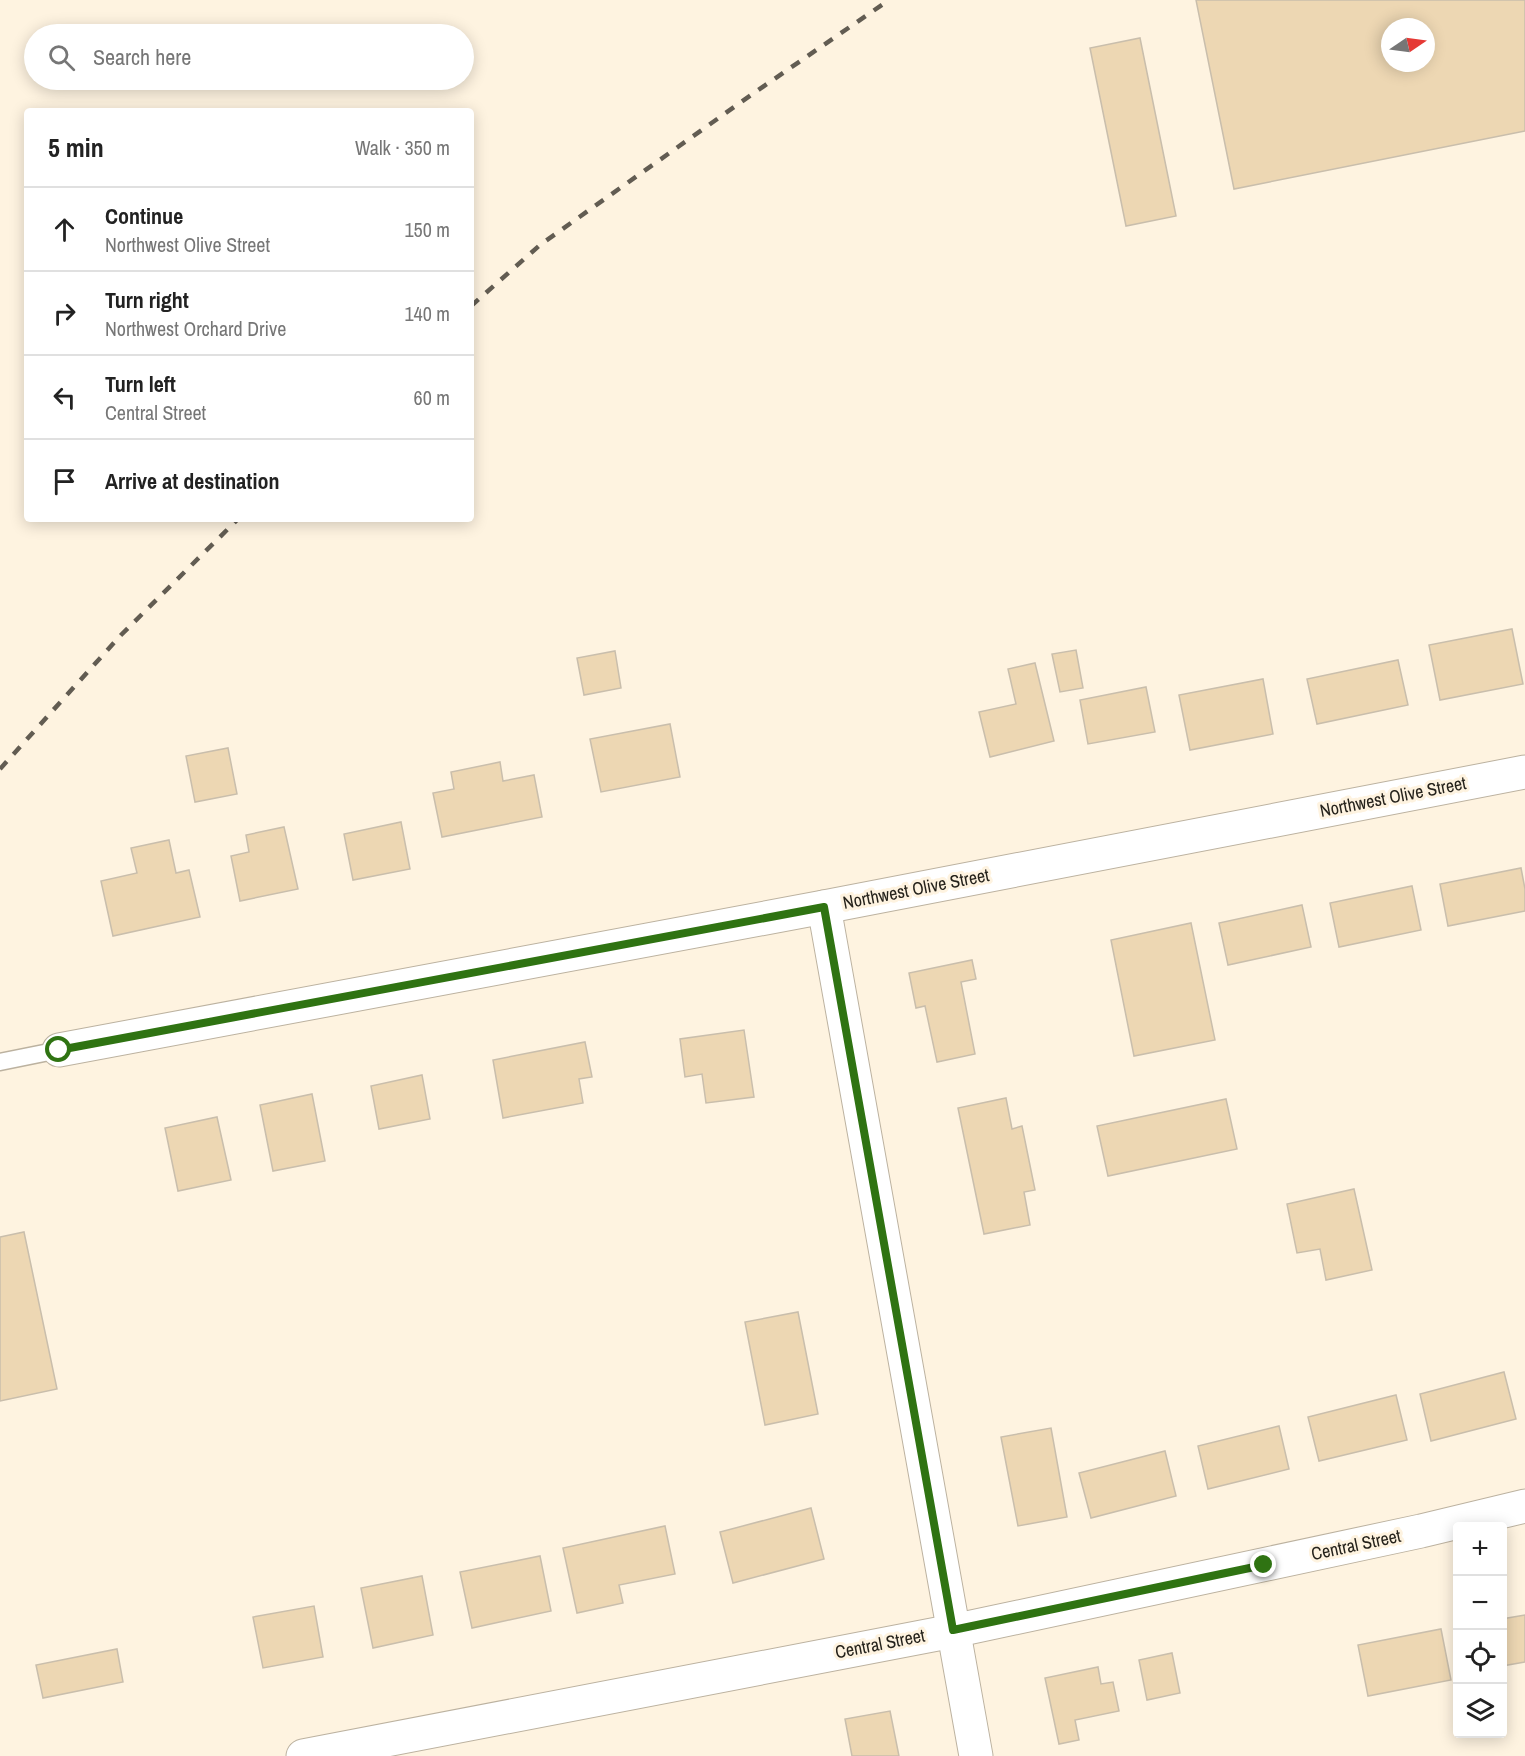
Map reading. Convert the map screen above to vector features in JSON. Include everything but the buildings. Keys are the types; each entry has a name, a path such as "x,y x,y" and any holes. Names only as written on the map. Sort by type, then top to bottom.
{"street":[{"name":"Northwest Olive Street","path":"59,1050 824,907 1525,772"},
{"path":"824,907 976,1756"},
{"name":"Central Street","path":"303,1756 953,1630 1399,1536 1525,1506"}],"lane":[{"path":"0,1062 59,1050"}],"railway":[{"path":"474,303 540,245 889,0"},
{"path":"0,769 121,635 235,522"}],"route":[{"path":"59,1050 824,907 953,1630 1264,1565"}]}
